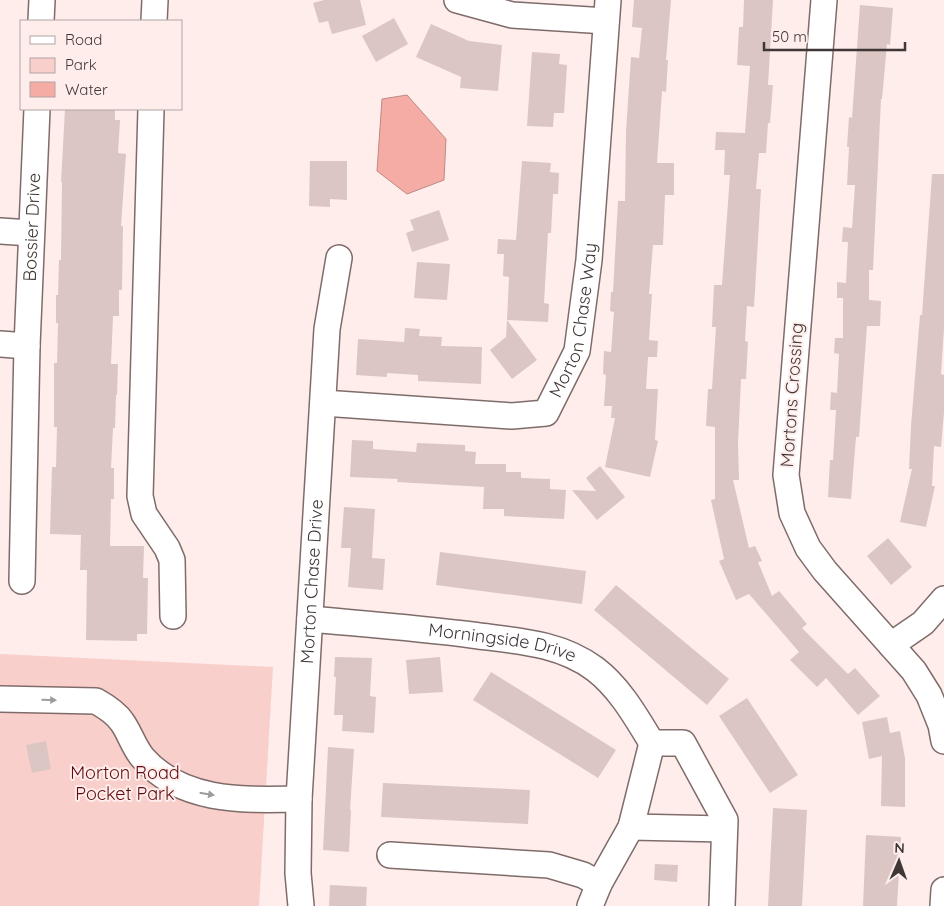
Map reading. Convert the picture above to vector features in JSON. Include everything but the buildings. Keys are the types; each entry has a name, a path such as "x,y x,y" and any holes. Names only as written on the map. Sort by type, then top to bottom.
{"street":[{"path":"41,20 42,0"},
{"path":"154,20 155,0"},
{"path":"457,0 512,15 607,10"},
{"name":"Mortons Crossing","path":"824,0 786,476 792,513 808,548 825,571 914,671 929,695 941,725 944,742"},
{"name":"Morton Chase Way","path":"323,403 512,416 546,413 577,351 589,260 607,10"},
{"name":"Bossier Drive","path":"22,581 27,346 37,110"},
{"path":"152,110 140,496 144,514 167,548 172,560 173,616"},
{"path":"0,231 31,233"},
{"name":"Morton Chase Drive","path":"301,906 298,873 299,799 327,329 339,258"},
{"path":"0,344 27,346"},
{"path":"891,645 923,622 944,599"},
{"name":"Morningside Drive","path":"310,619 528,642 571,654 596,670 611,684 629,706 652,744"},
{"path":"0,698 96,701 108,708 122,721 143,758 166,779 193,792 237,799 299,799"},
{"path":"595,895 631,827 652,744 684,743 725,820 722,906"},
{"path":"631,827 724,829"},
{"path":"390,855 549,865 583,874 595,895"},
{"path":"943,906 944,890"}],"green space":[{"name":"Morton Road Pocket Park","path":"0,654 273,667 259,906 0,906"}],"water":[{"path":"407,95 446,139 444,180 407,194 377,171 382,99"}]}
